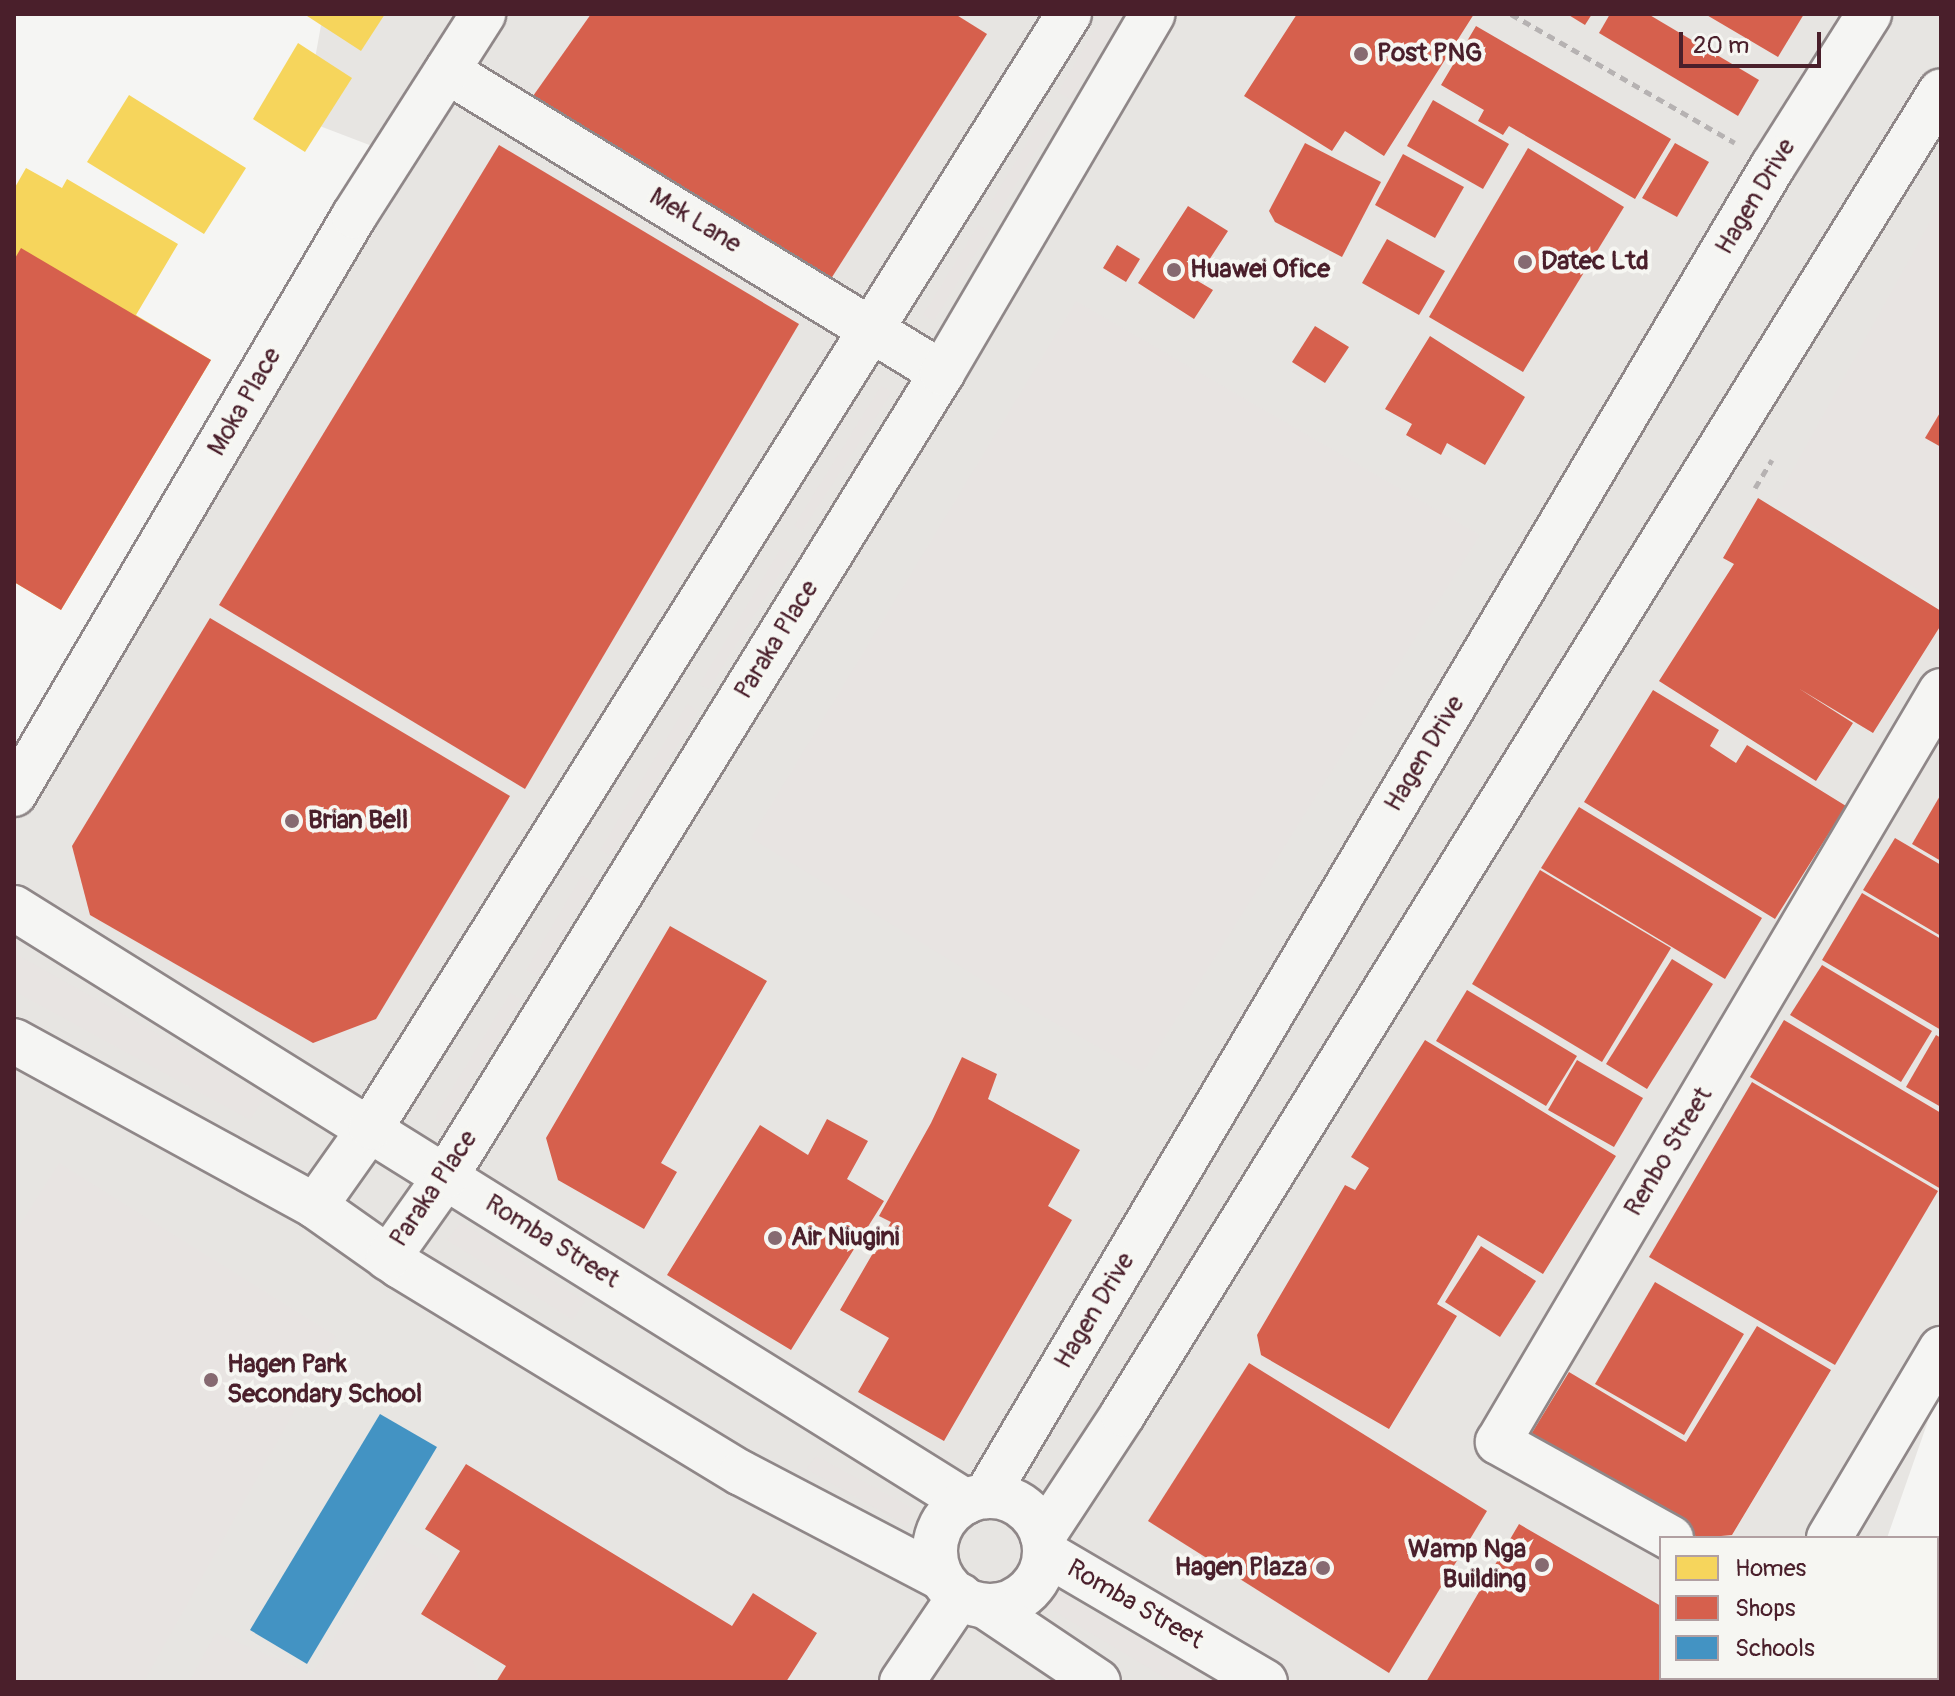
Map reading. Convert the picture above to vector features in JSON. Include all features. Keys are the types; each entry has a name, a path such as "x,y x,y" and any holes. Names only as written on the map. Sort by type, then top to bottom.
{"street":[{"name":"Moka Place","path":"14,794 354,216 483,14"},
{"path":"315,1206 371,1127 1069,14"},
{"name":"Paraka Place","path":"388,1258 446,1176 942,373 1153,14"},
{"name":"Hagen Drive","path":"976,1499 1773,166 1869,14"},
{"name":"Mek Lane","path":"447,71 942,373"},
{"path":"1044,1544 1023,1507 1006,1498 976,1499 954,1509 942,1523 935,1540 935,1559 962,1593 1002,1605 1032,1586 1041,1571 1044,1544 1139,1387 1941,91"},
{"name":"Renbo Street","path":"1667,1536 1498,1442 1941,691"},
{"name":"Romba Street","path":"14,908 976,1499"},
{"path":"14,1041 315,1206 388,1258 741,1473 962,1593 1098,1682"},
{"path":"1830,1536 1941,1349"},
{"name":"Romba Street","path":"1044,1544 1265,1682"},
{"path":"902,1682 962,1593"}],"path":[{"path":"1511,14 1773,166"}],"shaded area":[{"path":"323,14 1941,14 1941,1384 1888,1536 1659,1536 1659,1680 1837,1682 14,1682 14,800 392,203 406,159 304,120"},
{"path":"1104,14 1122,14 1071,100 1058,92"},
{"path":"1041,119 1052,124 998,214 988,207"},
{"path":"1941,202 1941,603 1775,502"},
{"path":"978,225 989,231 934,321 923,315"},
{"path":"1076,301 1480,535 1143,1072 1023,1005 751,838"},
{"path":"881,386 892,392 802,531 794,526"},
{"path":"781,548 792,554 709,689 699,685"},
{"path":"687,704 698,711 611,856 600,850"},
{"path":"582,875 594,883 538,977 526,970"},
{"path":"14,953 266,1095 250,1120 14,991"},
{"path":"510,993 521,999 448,1121 437,1121 436,1115"},
{"name":"Hagen Park Secondary School","path":"59,1163 336,1336 144,1682 24,1682 14,1676 14,1234"},
{"path":"461,1222 585,1301 573,1320 447,1240"},
{"path":"816,1456 914,1509 907,1526 810,1471 807,1468"},
{"path":"395,1537 437,1556 480,1682 189,1682 216,1633 312,1674"},
{"path":"1048,1585 1209,1682 1172,1682 1039,1602"}],"building: Homes":[{"path":"304,14 385,14 361,51"},
{"path":"298,43 352,78 305,152 253,119"},
{"path":"129,95 246,168 204,234 87,162"},
{"path":"26,168 62,188 67,179 178,244 136,315 211,360 61,610 14,582 14,189"}],"building: Shops":[{"path":"591,14 955,14 987,34 827,285 533,96"},
{"name":"Post PNG","path":"1297,14 1474,14 1384,156 1345,131 1332,151 1244,96"},
{"path":"1567,14 1592,14 1585,25"},
{"path":"1610,14 1648,14 1759,80 1738,116 1599,33"},
{"path":"1705,14 1804,14 1778,57"},
{"path":"1476,26 1671,139 1635,199 1509,126 1503,135 1478,121 1484,110 1441,85"},
{"path":"1433,100 1509,144 1483,189 1407,146"},
{"path":"1305,143 1381,182 1342,257 1275,222 1269,211"},
{"path":"1675,143 1709,162 1677,217 1642,198"},
{"path":"499,145 799,324 525,789 219,605"},
{"name":"Datec Ltd","path":"1528,148 1624,207 1523,372 1429,317"},
{"path":"1403,154 1464,187 1435,238 1375,205"},
{"name":"Huawei Ofice","path":"1188,206 1228,231 1196,280 1213,290 1194,319 1138,283"},
{"path":"1387,239 1445,271 1419,315 1362,283"},
{"path":"1117,245 1140,259 1126,282 1103,268"},
{"path":"21,248 211,360 61,610 14,582 14,260"},
{"path":"1315,326 1349,347 1325,383 1292,362"},
{"path":"1430,336 1525,397 1485,465 1447,443 1441,455 1406,435 1412,424 1385,409"},
{"path":"1941,411 1941,447 1925,438"},
{"path":"1758,498 1941,611 1941,625 1873,733 1798,688 1853,723 1816,781 1659,681 1734,564 1723,558"},
{"name":"Brian Bell","path":"210,618 510,796 376,1019 313,1043 90,915 72,846"},
{"path":"1653,690 1719,730 1710,746 1736,763 1747,745 1846,806 1775,919 1584,802"},
{"path":"1941,794 1941,861 1912,844"},
{"path":"1579,807 1762,918 1725,979 1541,868"},
{"path":"1895,838 1941,865 1941,936 1863,890"},
{"path":"1540,870 1671,948 1602,1062 1472,984"},
{"path":"1862,893 1941,939 1941,1030 1822,960"},
{"path":"670,926 767,981 661,1163 677,1172 644,1229 558,1180 546,1138"},
{"path":"1672,959 1713,984 1647,1089 1606,1064"},
{"path":"1822,965 1932,1031 1901,1082 1790,1015"},
{"path":"1467,990 1577,1056 1546,1106 1436,1041"},
{"path":"1784,1020 1941,1113 1941,1189 1750,1077"},
{"path":"1936,1035 1941,1038 1941,1107 1906,1087"},
{"path":"1425,1040 1616,1156 1543,1274 1478,1235 1437,1304 1457,1316 1389,1429 1261,1355 1257,1335 1345,1185 1355,1190 1369,1168 1351,1157"},
{"path":"962,1057 997,1074 988,1099 1080,1150 1048,1206 1072,1220 944,1441 858,1392 889,1338 840,1310 891,1222 879,1216 931,1123"},
{"path":"1577,1060 1643,1098 1614,1147 1548,1110"},
{"path":"1752,1082 1938,1191 1835,1365 1649,1257"},
{"name":"Air Niugini","path":"827,1119 868,1141 847,1179 884,1201 791,1350 667,1275 760,1125 808,1155"},
{"path":"1481,1246 1536,1281 1500,1337 1445,1302"},
{"path":"1655,1282 1744,1334 1684,1435 1595,1384"},
{"path":"1757,1326 1831,1370 1732,1535 1696,1536 1530,1436 1569,1372 1686,1442"},
{"path":"1249,1363 1487,1511 1389,1673 1148,1521"},
{"path":"466,1464 732,1626 753,1593 817,1633 786,1682 496,1682 506,1666 421,1614 460,1551 425,1529"},
{"name":"Wamp Nga Building","path":"1519,1524 1659,1605 1659,1680 1773,1680 1772,1682 1426,1682"}],"building: Schools":[{"path":"380,1414 437,1447 307,1664 250,1630"}],"place":[{"name":"Post PNG","path":"1361,54"},
{"name":"Datec Ltd","path":"1525,262"},
{"name":"Huawei Ofice","path":"1174,270"},
{"name":"Brian Bell","path":"292,821"},
{"name":"Air Niugini","path":"775,1238"},
{"name":"Hagen Park Secondary School","path":"211,1380"},
{"name":"Wamp Nga Building","path":"1542,1565"},
{"name":"Hagen Plaza","path":"1323,1568"}]}
